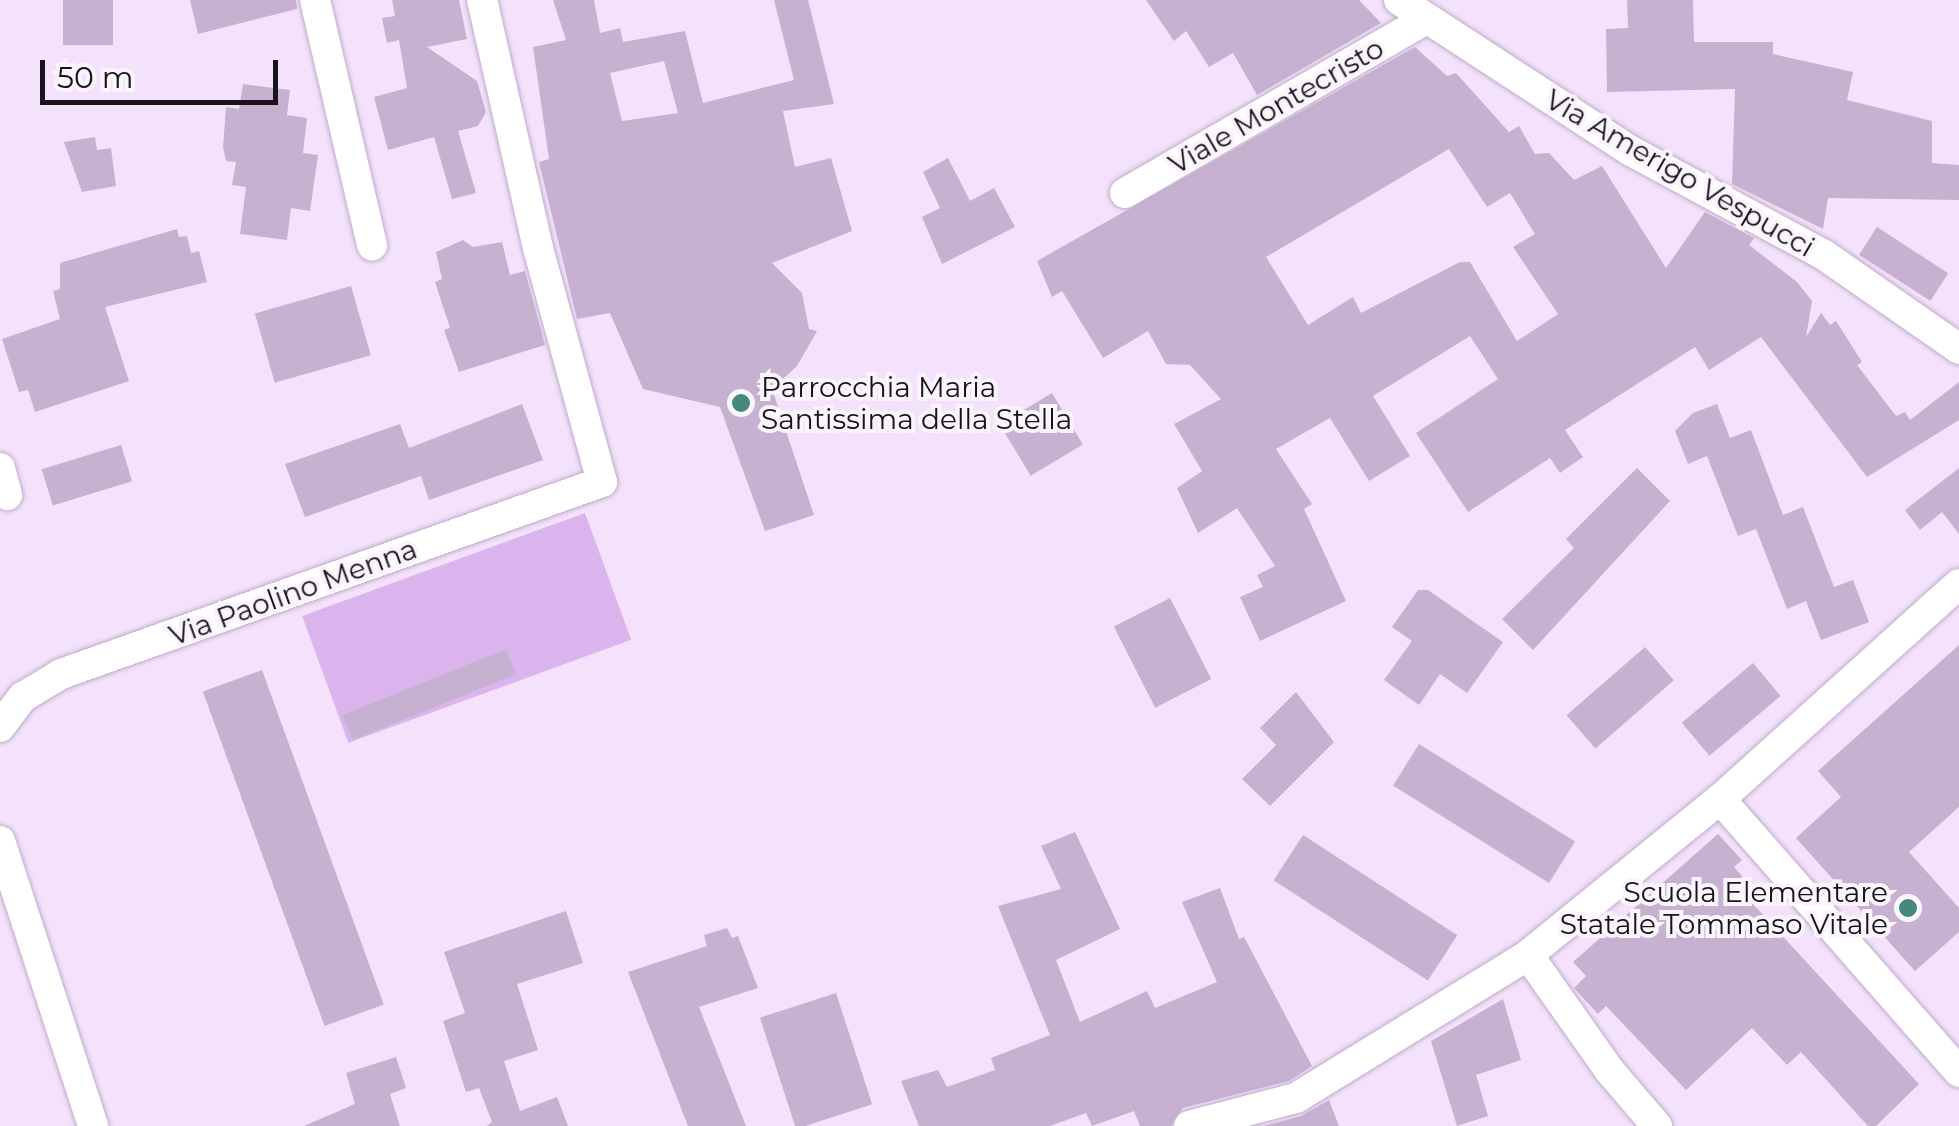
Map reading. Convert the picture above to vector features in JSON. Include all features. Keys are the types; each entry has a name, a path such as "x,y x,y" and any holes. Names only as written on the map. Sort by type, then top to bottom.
{"street":[{"path":"315,0 372,245"},
{"name":"Via Paolino Menna","path":"0,727 23,697 61,674 602,482 538,248 482,0"},
{"name":"Via Amerigo Vespucci","path":"1399,0 1631,151 1824,255 1959,349"},
{"name":"Viale Montecristo","path":"1125,192 1426,19"},
{"path":"1189,1126 1296,1098 1528,955 1720,799 1959,584"},
{"path":"1720,799 1959,1072"},
{"path":"0,841 94,1126"},
{"path":"1528,955 1608,1070 1657,1126"}],"shaded area":[{"path":"585,513 631,640 348,743 302,616"}],"building":[{"path":"63,0 113,0 113,45 63,45"},
{"path":"190,0 296,0 297,9 198,34"},
{"path":"392,0 459,0 467,39 427,47 477,81 486,112 478,126 458,131 476,193 452,199 434,137 388,150 374,97 407,88 399,40 387,43 382,18 395,16"},
{"path":"553,0 594,0 600,33 620,28 623,42 685,31 703,103 794,80 774,0 808,0 834,104 783,111 795,167 831,158 852,231 772,263 802,293 809,329 817,331 797,366 772,389 814,515 765,531 720,407 643,389 610,313 577,319 539,162 549,159 533,47 566,40","holes":["664,61 678,113 622,121 610,73"]},
{"path":"1146,0 1359,0 1381,23 1257,95 1233,53 1209,67 1186,31 1174,41"},
{"path":"1627,0 1693,0 1694,42 1773,42 1773,54 1853,72 1847,100 1932,121 1932,163 1959,165 1959,200 1828,198 1823,229 1732,184 1735,89 1607,92 1606,29 1628,28"},
{"path":"1415,47 1447,76 1456,73 1509,132 1519,126 1535,154 1549,153 1574,180 1602,166 1666,268 1705,212 1754,238 1749,245 1797,282 1812,301 1806,337 1821,313 1830,325 1836,321 1862,362 1857,365 1896,416 1905,412 1910,420 1959,382 1959,420 1867,477 1761,337 1709,370 1695,347 1565,430 1583,457 1560,473 1550,458 1468,512 1416,433 1498,379 1470,336 1373,396 1410,456 1369,481 1330,418 1276,449 1312,504 1304,509 1346,601 1260,641 1240,597 1263,587 1257,575 1275,566 1237,508 1198,533 1177,488 1202,471 1174,424 1221,399 1190,365 1166,364 1148,331 1103,358 1062,291 1052,297 1037,261","holes":["1449,149 1487,207 1510,193 1535,234 1513,247 1558,314 1517,341 1470,262 1460,262 1361,313 1353,297 1308,325 1266,257"]},
{"path":"243,84 290,90 287,115 307,118 303,153 318,155 310,211 291,208 287,240 240,234 246,187 232,185 236,162 226,161 223,147 226,107 239,109"},
{"path":"95,137 97,150 111,148 116,186 82,192 64,142"},
{"path":"948,158 970,201 994,188 1015,227 942,264 922,217 940,208 923,172"},
{"path":"1877,227 1948,273 1930,301 1859,255"},
{"path":"177,229 179,237 187,236 191,253 199,251 207,282 105,307 129,381 35,412 28,390 19,392 2,339 60,319 53,291 60,289 60,263"},
{"path":"463,240 473,247 502,242 510,275 525,271 545,345 459,372 444,330 450,328 435,282 442,279 436,252"},
{"path":"351,286 371,355 275,383 255,314"},
{"path":"1052,393 1083,444 1031,476 1000,424"},
{"path":"522,404 543,460 429,500 421,476 305,517 285,464 400,424 409,448"},
{"path":"1717,404 1730,438 1751,430 1783,515 1803,507 1834,587 1853,580 1869,622 1821,640 1806,601 1787,609 1756,529 1738,536 1707,456 1688,464 1675,431 1693,413"},
{"path":"121,445 132,481 53,506 42,469"},
{"path":"1637,468 1670,501 1533,650 1502,619 1574,548 1566,539"},
{"path":"1959,468 1959,534 1942,512 1920,530 1905,510"},
{"path":"1418,590 1428,590 1503,642 1467,693 1440,674 1419,705 1384,680 1412,641 1392,627"},
{"path":"1170,598 1211,679 1155,708 1114,627"},
{"name":"Scuola Elementare Statale Tommaso Vitale","path":"1959,645 1959,807 1909,852 1959,908 1959,932 1915,971 1796,838 1841,797 1818,771"},
{"path":"1645,647 1674,680 1595,748 1567,715"},
{"path":"506,649 516,674 353,740 343,715"},
{"path":"1753,663 1781,696 1709,756 1682,723"},
{"path":"262,670 384,1005 325,1026 203,692"},
{"path":"1296,692 1334,742 1270,806 1242,779 1276,745 1260,728"},
{"path":"1419,744 1575,842 1549,883 1393,786"},
{"path":"1075,832 1120,929 1056,960 1080,1022 1147,991 1155,1008 1217,982 1182,902 1220,888 1239,939 1244,937 1312,1066 1289,1081 1183,1108 1171,1126 1140,1126 1134,1111 1092,1126 1086,1113 1050,1126 919,1126 901,1081 938,1070 947,1087 995,1070 991,1058 1050,1035 998,906 1061,889 1041,846"},
{"path":"1718,834 1742,860 1734,867 1748,883 1740,890 1919,1084 1876,1126 1868,1126 1801,1052 1787,1065 1752,1028 1686,1090 1606,1006 1598,1014 1574,988 1586,976 1573,962"},
{"path":"1303,835 1457,935 1428,981 1274,880"},
{"path":"566,911 583,963 517,984 538,1050 504,1061 520,1111 557,1097 568,1126 487,1126 492,1122 479,1088 466,1092 443,1021 465,1013 444,952"},
{"path":"727,928 732,938 738,936 758,988 699,1007 746,1126 688,1126 628,972 707,946 704,935"},
{"path":"836,993 872,1104 795,1126 760,1018"},
{"path":"1503,999 1521,1060 1476,1075 1488,1116 1457,1126 1431,1041"},
{"path":"396,1057 406,1088 390,1094 400,1126 304,1126 355,1104 346,1073"},
{"path":"1329,1100 1339,1126 1263,1126 1301,1116"}],"place":[{"name":"Parrocchia Maria Santissima della Stella","path":"741,403"},
{"name":"Scuola Elementare Statale Tommaso Vitale","path":"1908,908"}]}
